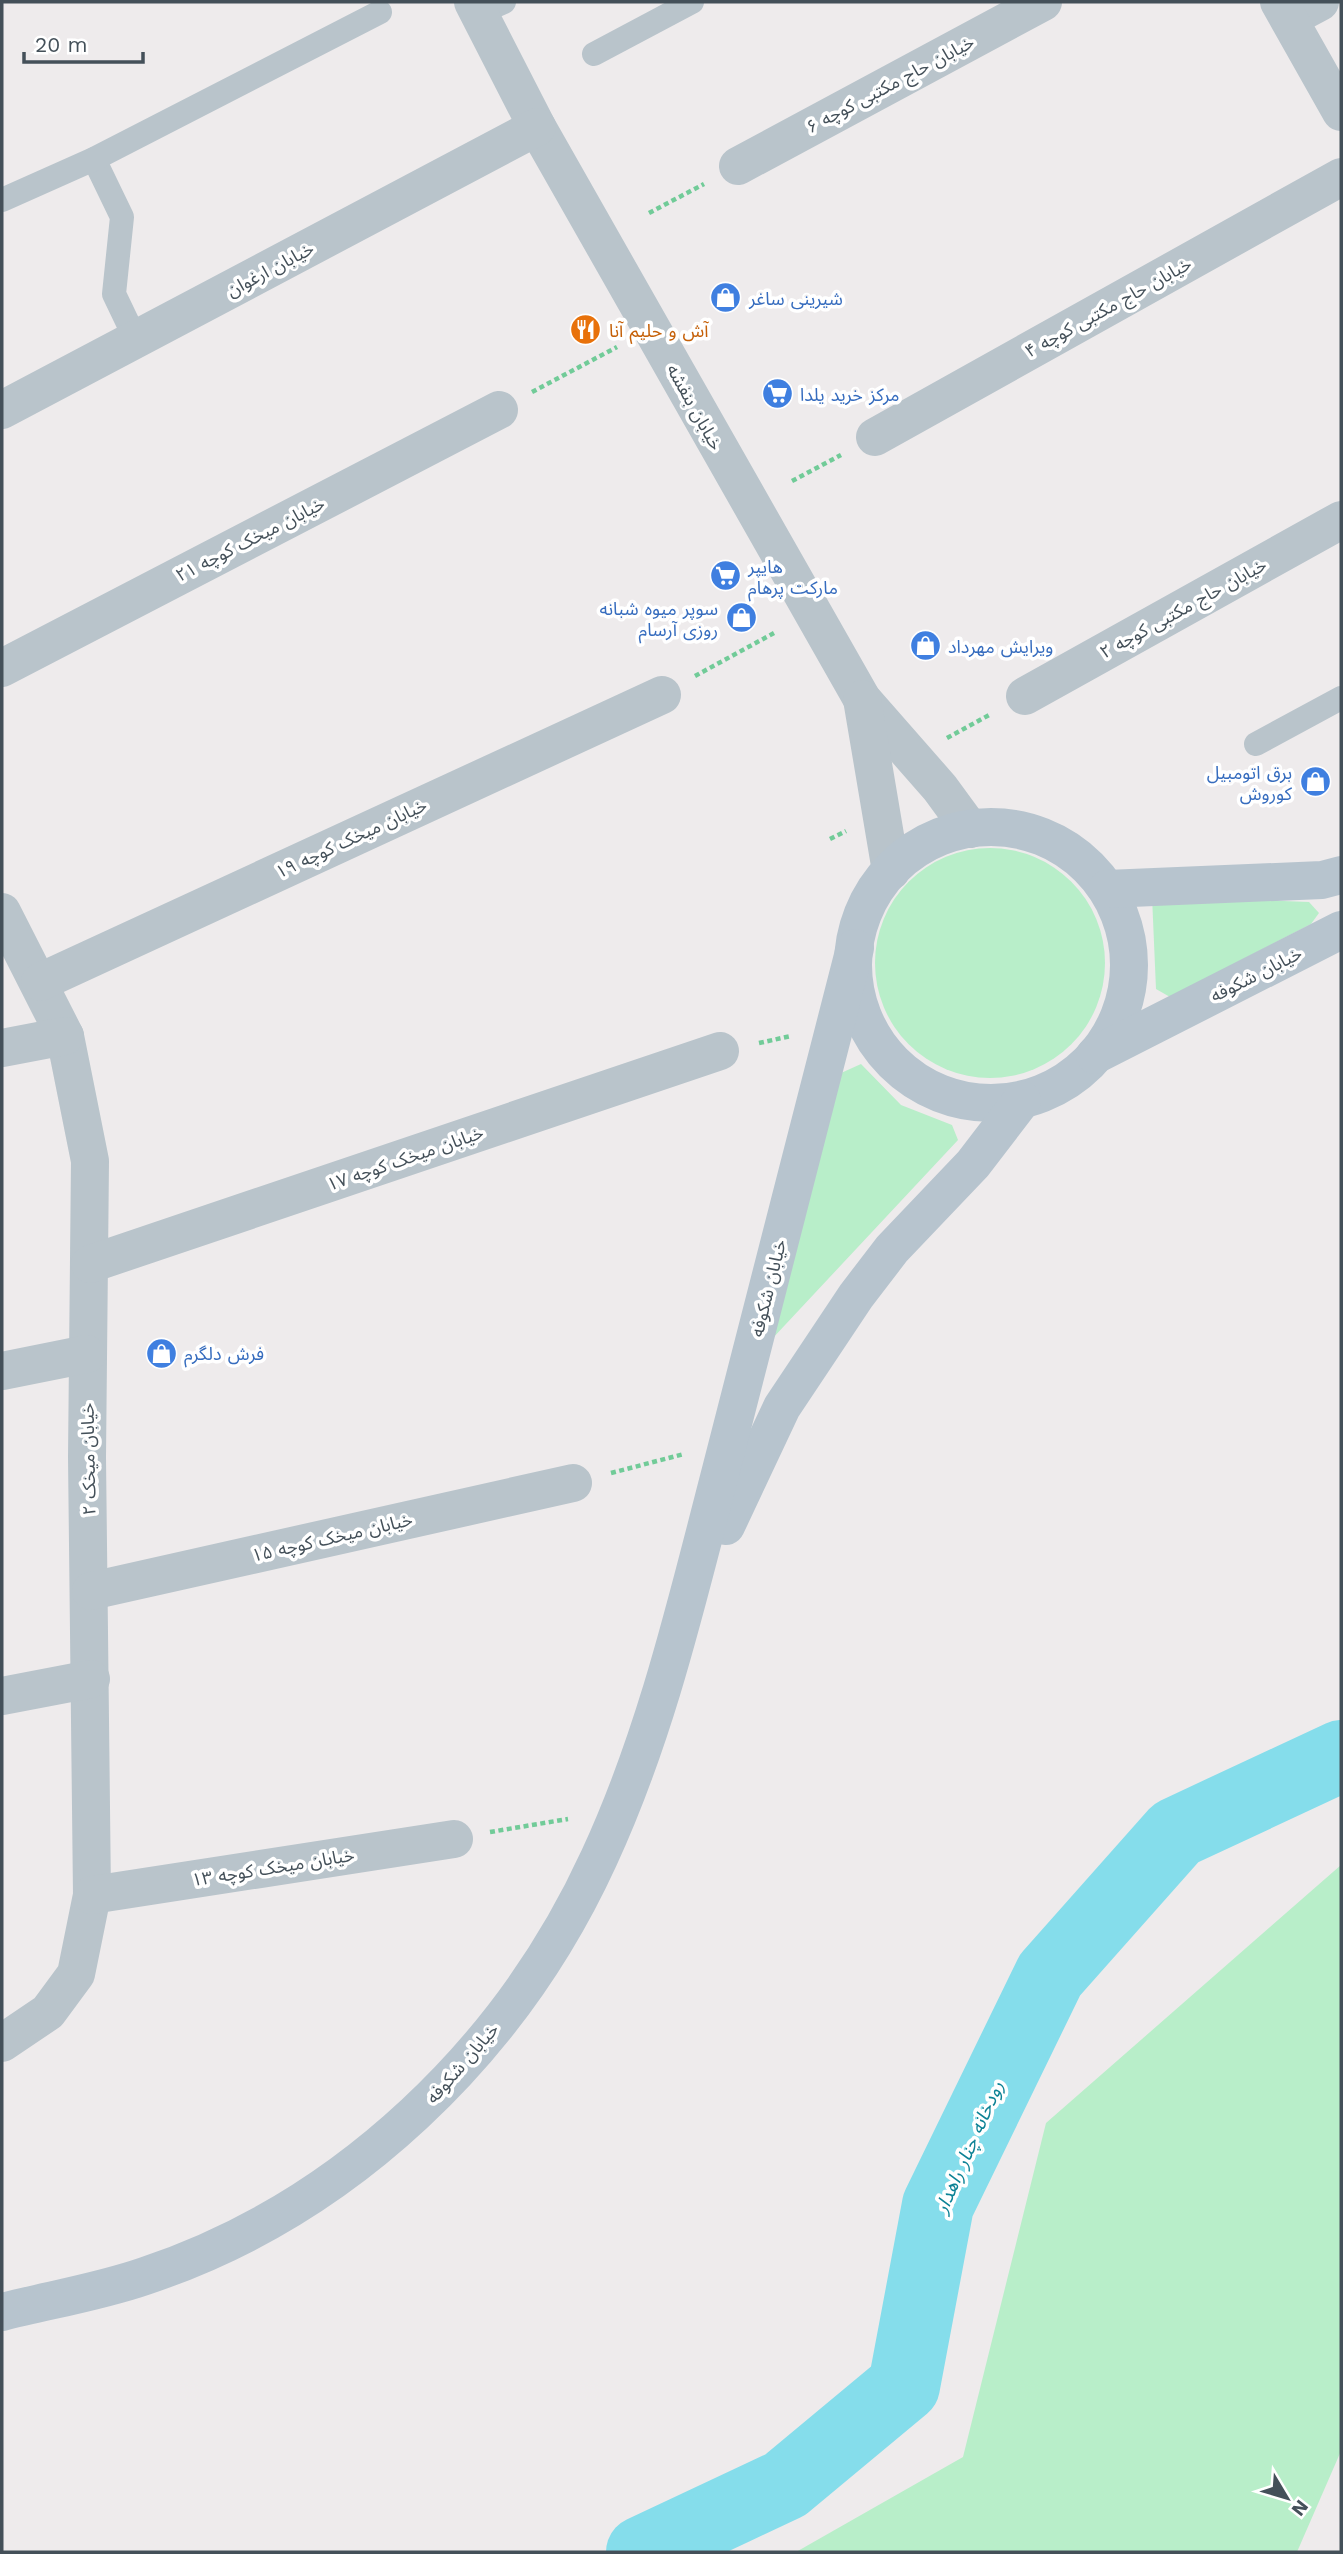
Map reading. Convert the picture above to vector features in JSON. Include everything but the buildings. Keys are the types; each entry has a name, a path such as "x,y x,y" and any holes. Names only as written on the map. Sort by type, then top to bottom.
{"main road":[{"path":"1011,828 1056,842 1085,863 1107,888 1122,921 1129,969 1119,1016 1096,1055 1068,1079 1022,1100 990,1103 954,1098 932,1090 902,1071 878,1045 862,1013 854,979 855,948 865,909 891,871 919,848 941,837 970,829 1011,828"},
{"path":"1107,888 1322,880 1341,875"},
{"name":"خیابان شکوفه","path":"1096,1055 1341,930"},
{"name":"خیابان شکوفه","path":"2,2312 145,2276 246,2233 286,2211 353,2165 408,2121 450,2082 547,1955 598,1860 640,1756 681,1627 855,948"},
{"name":"خیابان شکوفه","path":"681,1627 762,1444 782,1407 856,1296 885,1258 973,1164 1022,1100"}],"street":[{"name":"خیابان حاج مکتبی کوچه ۶","path":"738,166 1043,2"},
{"name":"خیابان بنفشه","path":"485,6 537,127 862,699"},
{"path":"1296,7 1341,112"},
{"name":"خیابان ارغوان","path":"2,410 537,127"},
{"name":"خیابان حاج مکتبی کوچه ۴","path":"875,437 1341,177"},
{"name":"خیابان میخک کوچه ۲۱","path":"2,668 499,410"},
{"name":"خیابان حاج مکتبی کوچه ۲","path":"1025,696 1341,520"},
{"name":"خیابان میخک کوچه ۱۹","path":"40,982 662,695"},
{"path":"862,699 940,788 970,829"},
{"path":"862,699 891,871"},
{"name":"خیابان میخک ۲","path":"2,912 40,982 65,1036 90,1161 87,1354 92,1895 76,1974 48,2012 2,2043"},
{"path":"2,1048 65,1036"},
{"name":"خیابان میخک کوچه ۱۷","path":"90,1264 720,1051"},
{"path":"2,1371 87,1354"},
{"name":"خیابان میخک کوچه ۱۵","path":"90,1591 573,1483"},
{"path":"2,1696 91,1679"},
{"name":"خیابان میخک کوچه ۱۳","path":"92,1895 454,1839"}],"lane":[{"path":"594,54 678,5"},
{"path":"2,201 94,159 380,12"},
{"path":"94,159 122,217 114,294 136,340"},
{"path":"1256,744 1341,698"}],"path":[{"path":"649,213 738,166"},
{"path":"499,410 618,347"},
{"path":"792,481 875,437"},
{"path":"662,695 774,632"},
{"path":"940,741 1025,696"},
{"path":"573,1483 684,1454"},
{"path":"454,1839 568,1819"}],"green space":[{"path":"979,848 1001,848 1034,856 1072,881 1097,919 1103,940 1103,986 1097,1007 1072,1045 1034,1070 1001,1078 979,1078 946,1070 908,1045 883,1007 875,974 875,952 883,919 908,881 946,856"},
{"path":"1152,896 1309,902 1319,913 1311,924 1170,997 1156,989"},
{"path":"861,1064 901,1105 952,1125 958,1140 771,1340 841,1073"},
{"path":"1341,1865 1341,2451 1297,2552 796,2552 963,2457 1046,2123"}],"waterway":[{"name":"رودخانه چنار راهدار","path":"642,2552 785,2485 904,2386 938,2205 1050,1975 1176,1833 1341,1756"}],"place":[{"name":"شیرینی ساغر","path":"726,298"},
{"name":"آش و حلیم آنا","path":"586,330"},
{"name":"مرکز خرید یلدا","path":"777,394"},
{"name":"هایپر مارکت پرهام","path":"725,576"},
{"name":"سوپر میوه شبانه روزی آرسام","path":"741,618"},
{"name":"ویرایش مهرداد","path":"925,646"},
{"name":"برق اتومبیل کوروش","path":"1315,782"},
{"name":"فرش دلگرم","path":"161,1353"}]}
